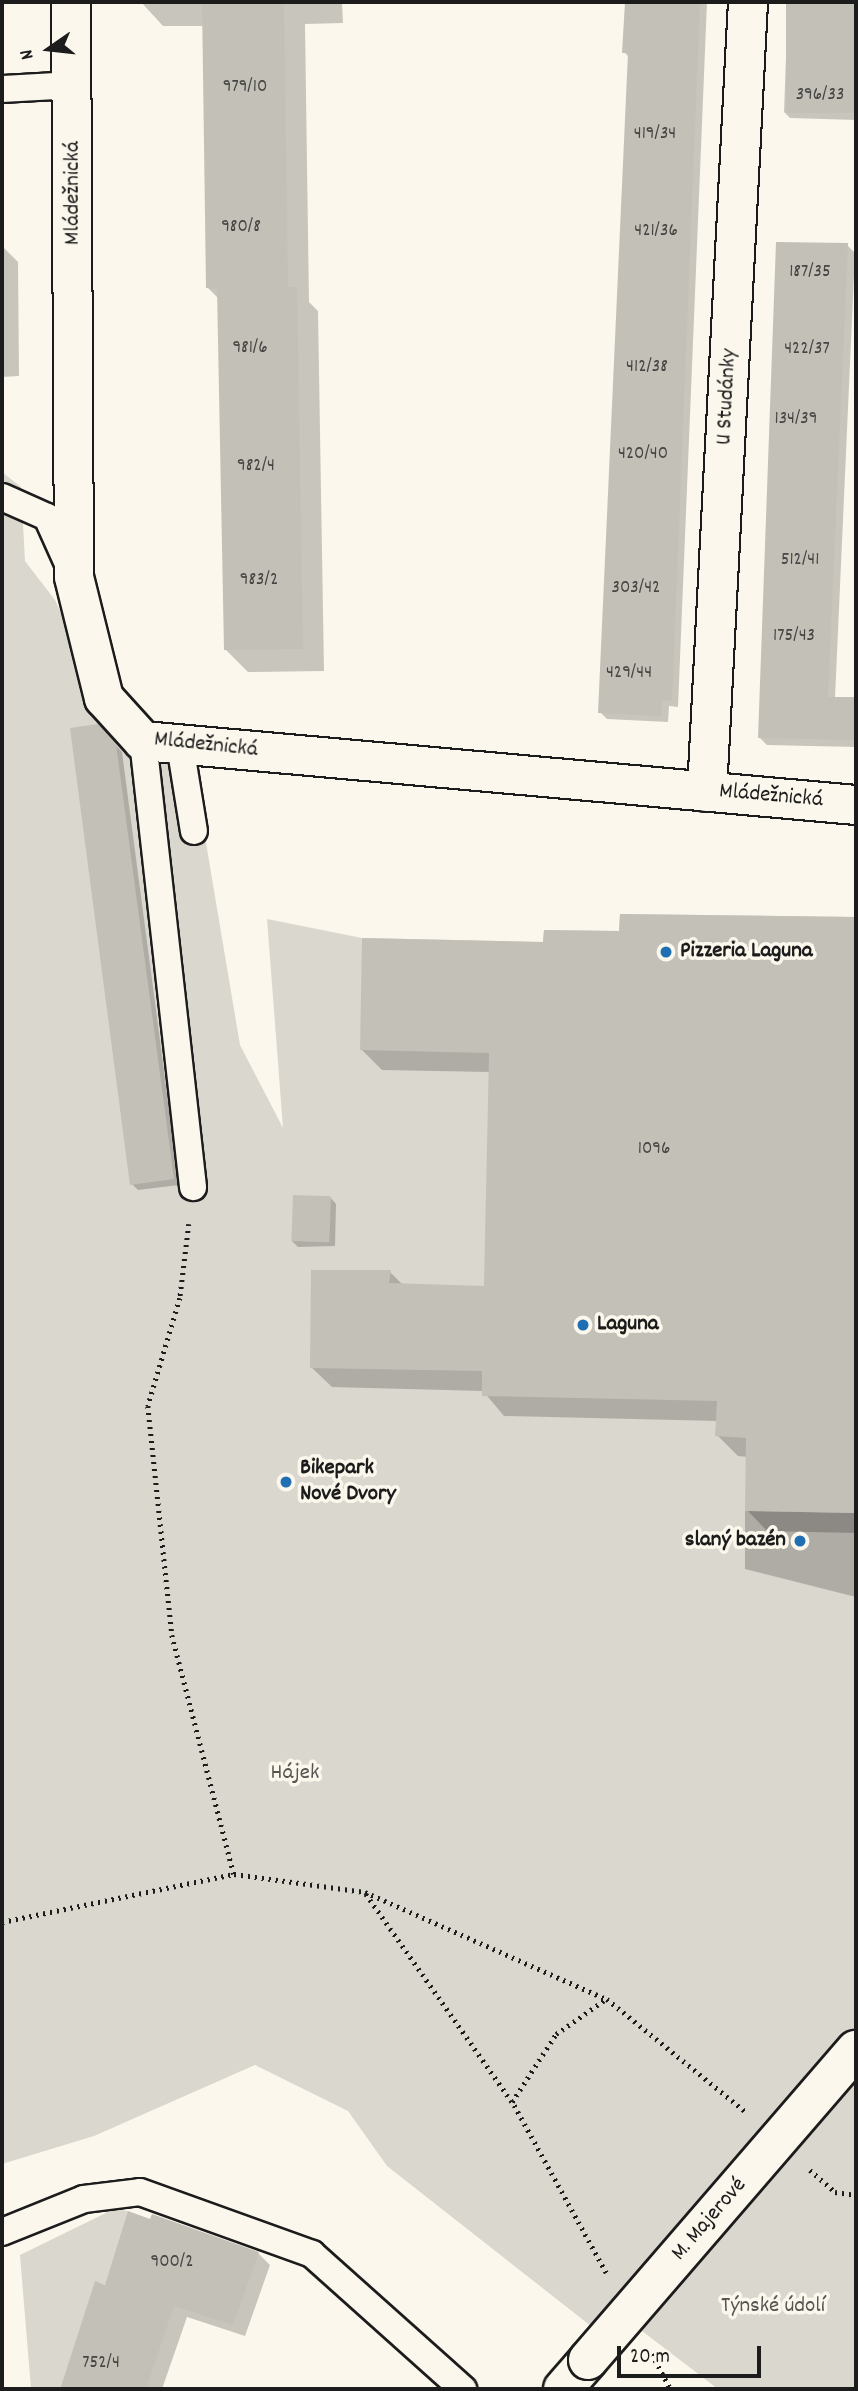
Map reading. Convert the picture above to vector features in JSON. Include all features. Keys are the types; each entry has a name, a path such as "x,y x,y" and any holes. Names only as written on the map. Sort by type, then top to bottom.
{"street":[{"name":"Mládežnická","path":"71,2 74,85 74,577 104,698 162,743 856,805"},
{"name":"U Studánky","path":"707,792 748,2"},
{"name":"M. Majerové","path":"563,2389 856,2050"}],"lane":[{"path":"2,89 74,85"},
{"path":"2,497 47,517 74,577"},
{"path":"162,743 194,831"},
{"path":"162,743 193,1187"},
{"path":"2,2232 85,2199 140,2192 312,2254 463,2389"}],"path":[{"path":"193,1187 180,1298 148,1406 172,1635 234,1874"},
{"path":"2,1922 234,1874 365,1892 607,1999 752,2118"},
{"path":"365,1892 512,2102 611,2282"},
{"path":"512,2102 556,2034 607,1999"},
{"path":"804,2164 835,2192 856,2195"},
{"path":"645,2342 671,2389"}],"green space":[{"name":"Hájek","path":"2,472 21,487 25,561 55,600 87,670 156,735 204,831 240,1045 283,1128 267,919 362,938 543,942 544,930 619,931 620,914 856,917 856,2389 718,2389 642,2331 624,2352 387,2166 348,2111 255,2065 94,2136 2,2164"},
{"path":"114,2209 128,2211 123,2290 95,2282 60,2389 31,2389 20,2255"}],"shaded area":[{"name":"slaný bazén","path":"745,1511 856,1513 856,1597 745,1569"}],"building":[{"path":"202,2 284,2 288,287 297,287 303,649 224,650 217,289 206,288"},
{"path":"625,2 700,2 672,701 662,700 661,716 598,713 628,53 622,53"},
{"path":"786,2 856,2 856,113 786,113"},
{"path":"776,242 848,243 828,697 856,697 856,740 758,738"},
{"path":"98,724 116,744 174,1179 130,1185 70,728"},
{"name":"Laguna","path":"620,914 856,917 856,1513 745,1511 746,1438 715,1436 717,1401 482,1396 482,1371 310,1368 311,1270 391,1270 389,1283 484,1286 489,1053 360,1050 362,938 543,942 544,930 619,931"},
{"path":"293,1195 331,1196 329,1242 291,1241"},
{"path":"128,2211 150,2219 152,2214 259,2252 233,2325 174,2306 146,2389 60,2389 95,2281 105,2285"}],"place":[{"name":"Pizzeria Laguna","path":"666,952"},
{"name":"Laguna","path":"583,1325"},
{"name":"Bikepark Nové Dvory","path":"286,1482"},
{"name":"slaný bazén","path":"800,1541"}],"park label":[{"name":"Týnské údolí","path":"773,2307"}]}
